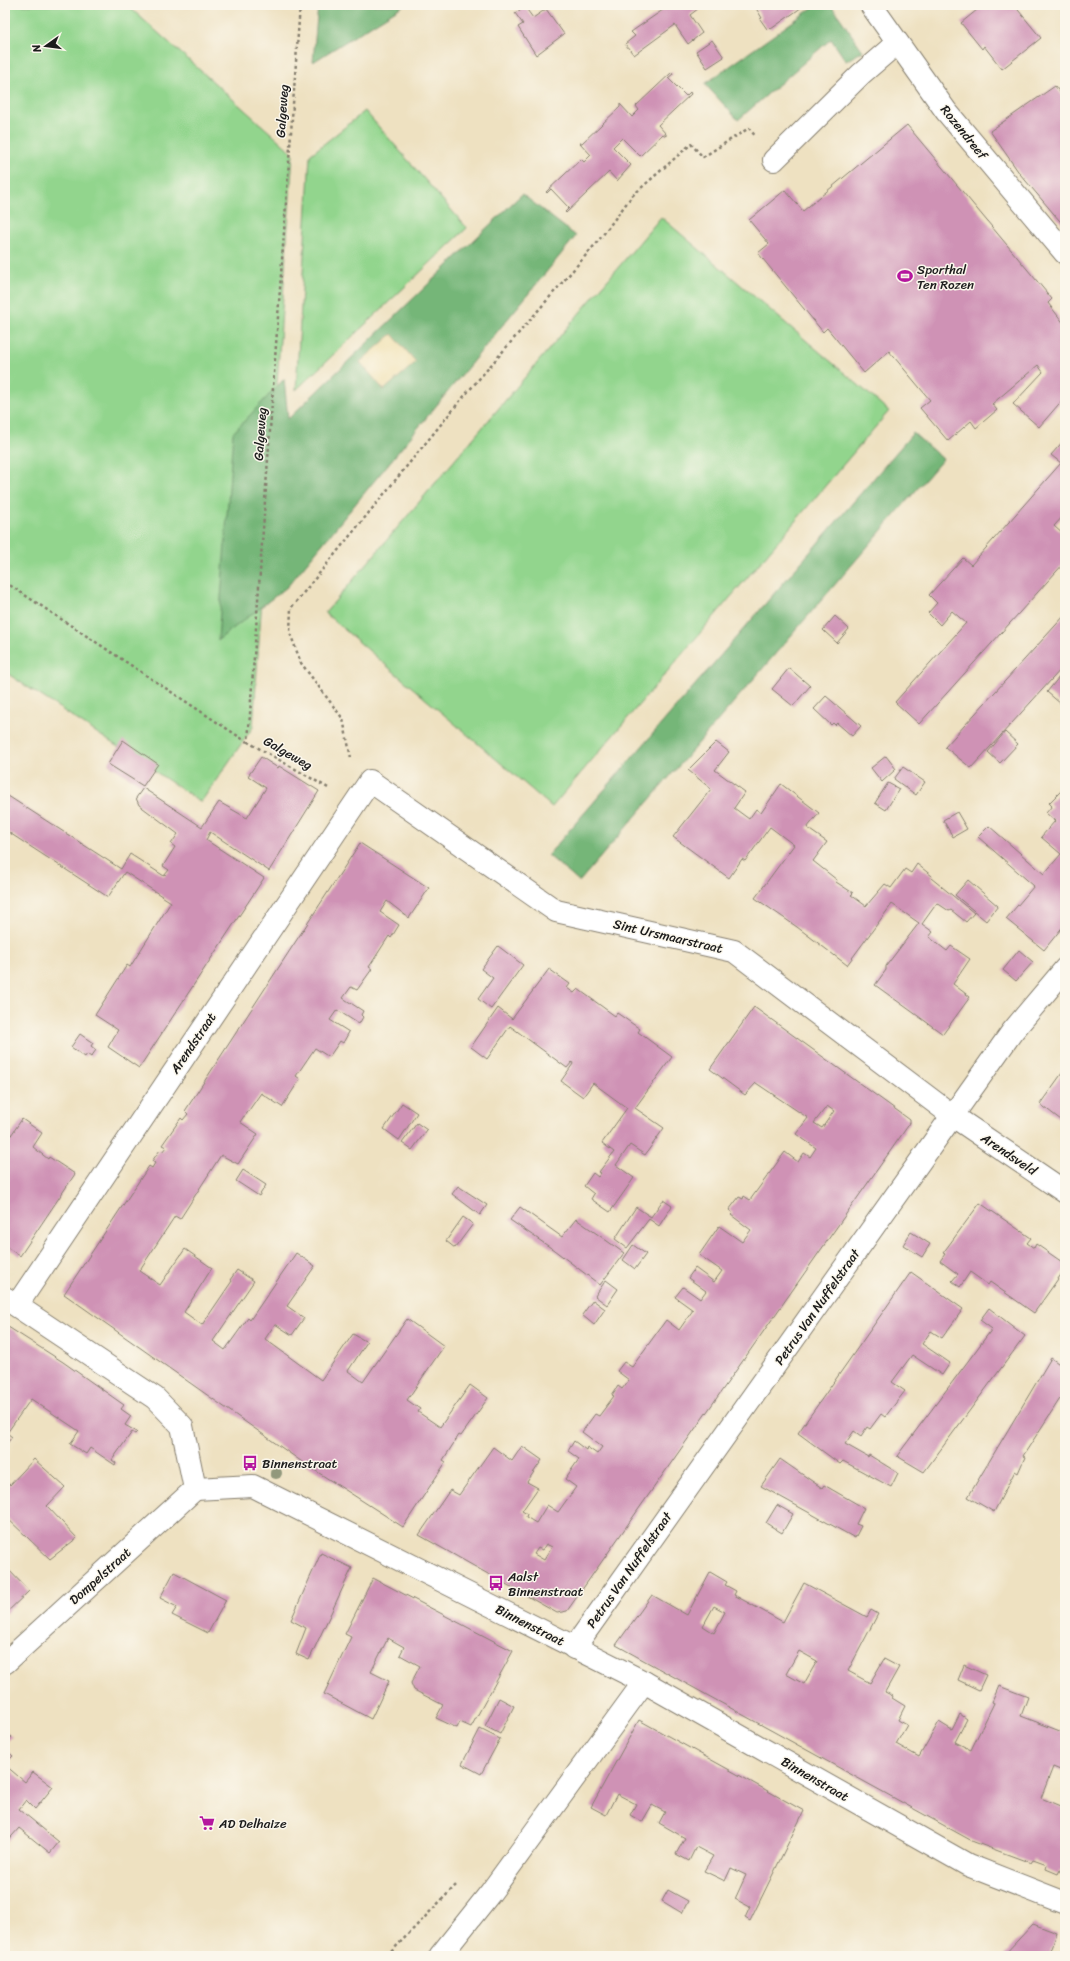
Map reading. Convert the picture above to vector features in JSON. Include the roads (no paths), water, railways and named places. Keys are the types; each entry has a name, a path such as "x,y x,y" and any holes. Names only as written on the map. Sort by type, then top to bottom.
{"street":[{"name":"Rozendreef","path":"871,5 946,111 1065,253"},
{"path":"774,160 861,74 897,43"},
{"name":"Sint Ursmaarstraat","path":"362,793 556,911 734,951 953,1116"},
{"name":"Arendstraat","path":"11,1302 362,793"},
{"name":"Petrus Van Nuffelstraat","path":"574,1648 1012,1032 1065,970"},
{"name":"Arendsveld","path":"953,1116 1065,1192"},
{"path":"11,1302 155,1398 182,1426 195,1489"},
{"name":"Binnenstraat","path":"195,1489 253,1486 644,1682 968,1866 1065,1903"},
{"name":"Dompelstraat","path":"5,1663 195,1489"},
{"path":"440,1956 491,1892 644,1682"}],"place":[{"name":"Sporthal Ten Rozen","path":"905,276"},
{"name":"Binnenstraat","path":"250,1463"},
{"name":"Aalst Binnenstraat","path":"496,1583"},
{"name":"AD Delhaize","path":"207,1823"}]}
